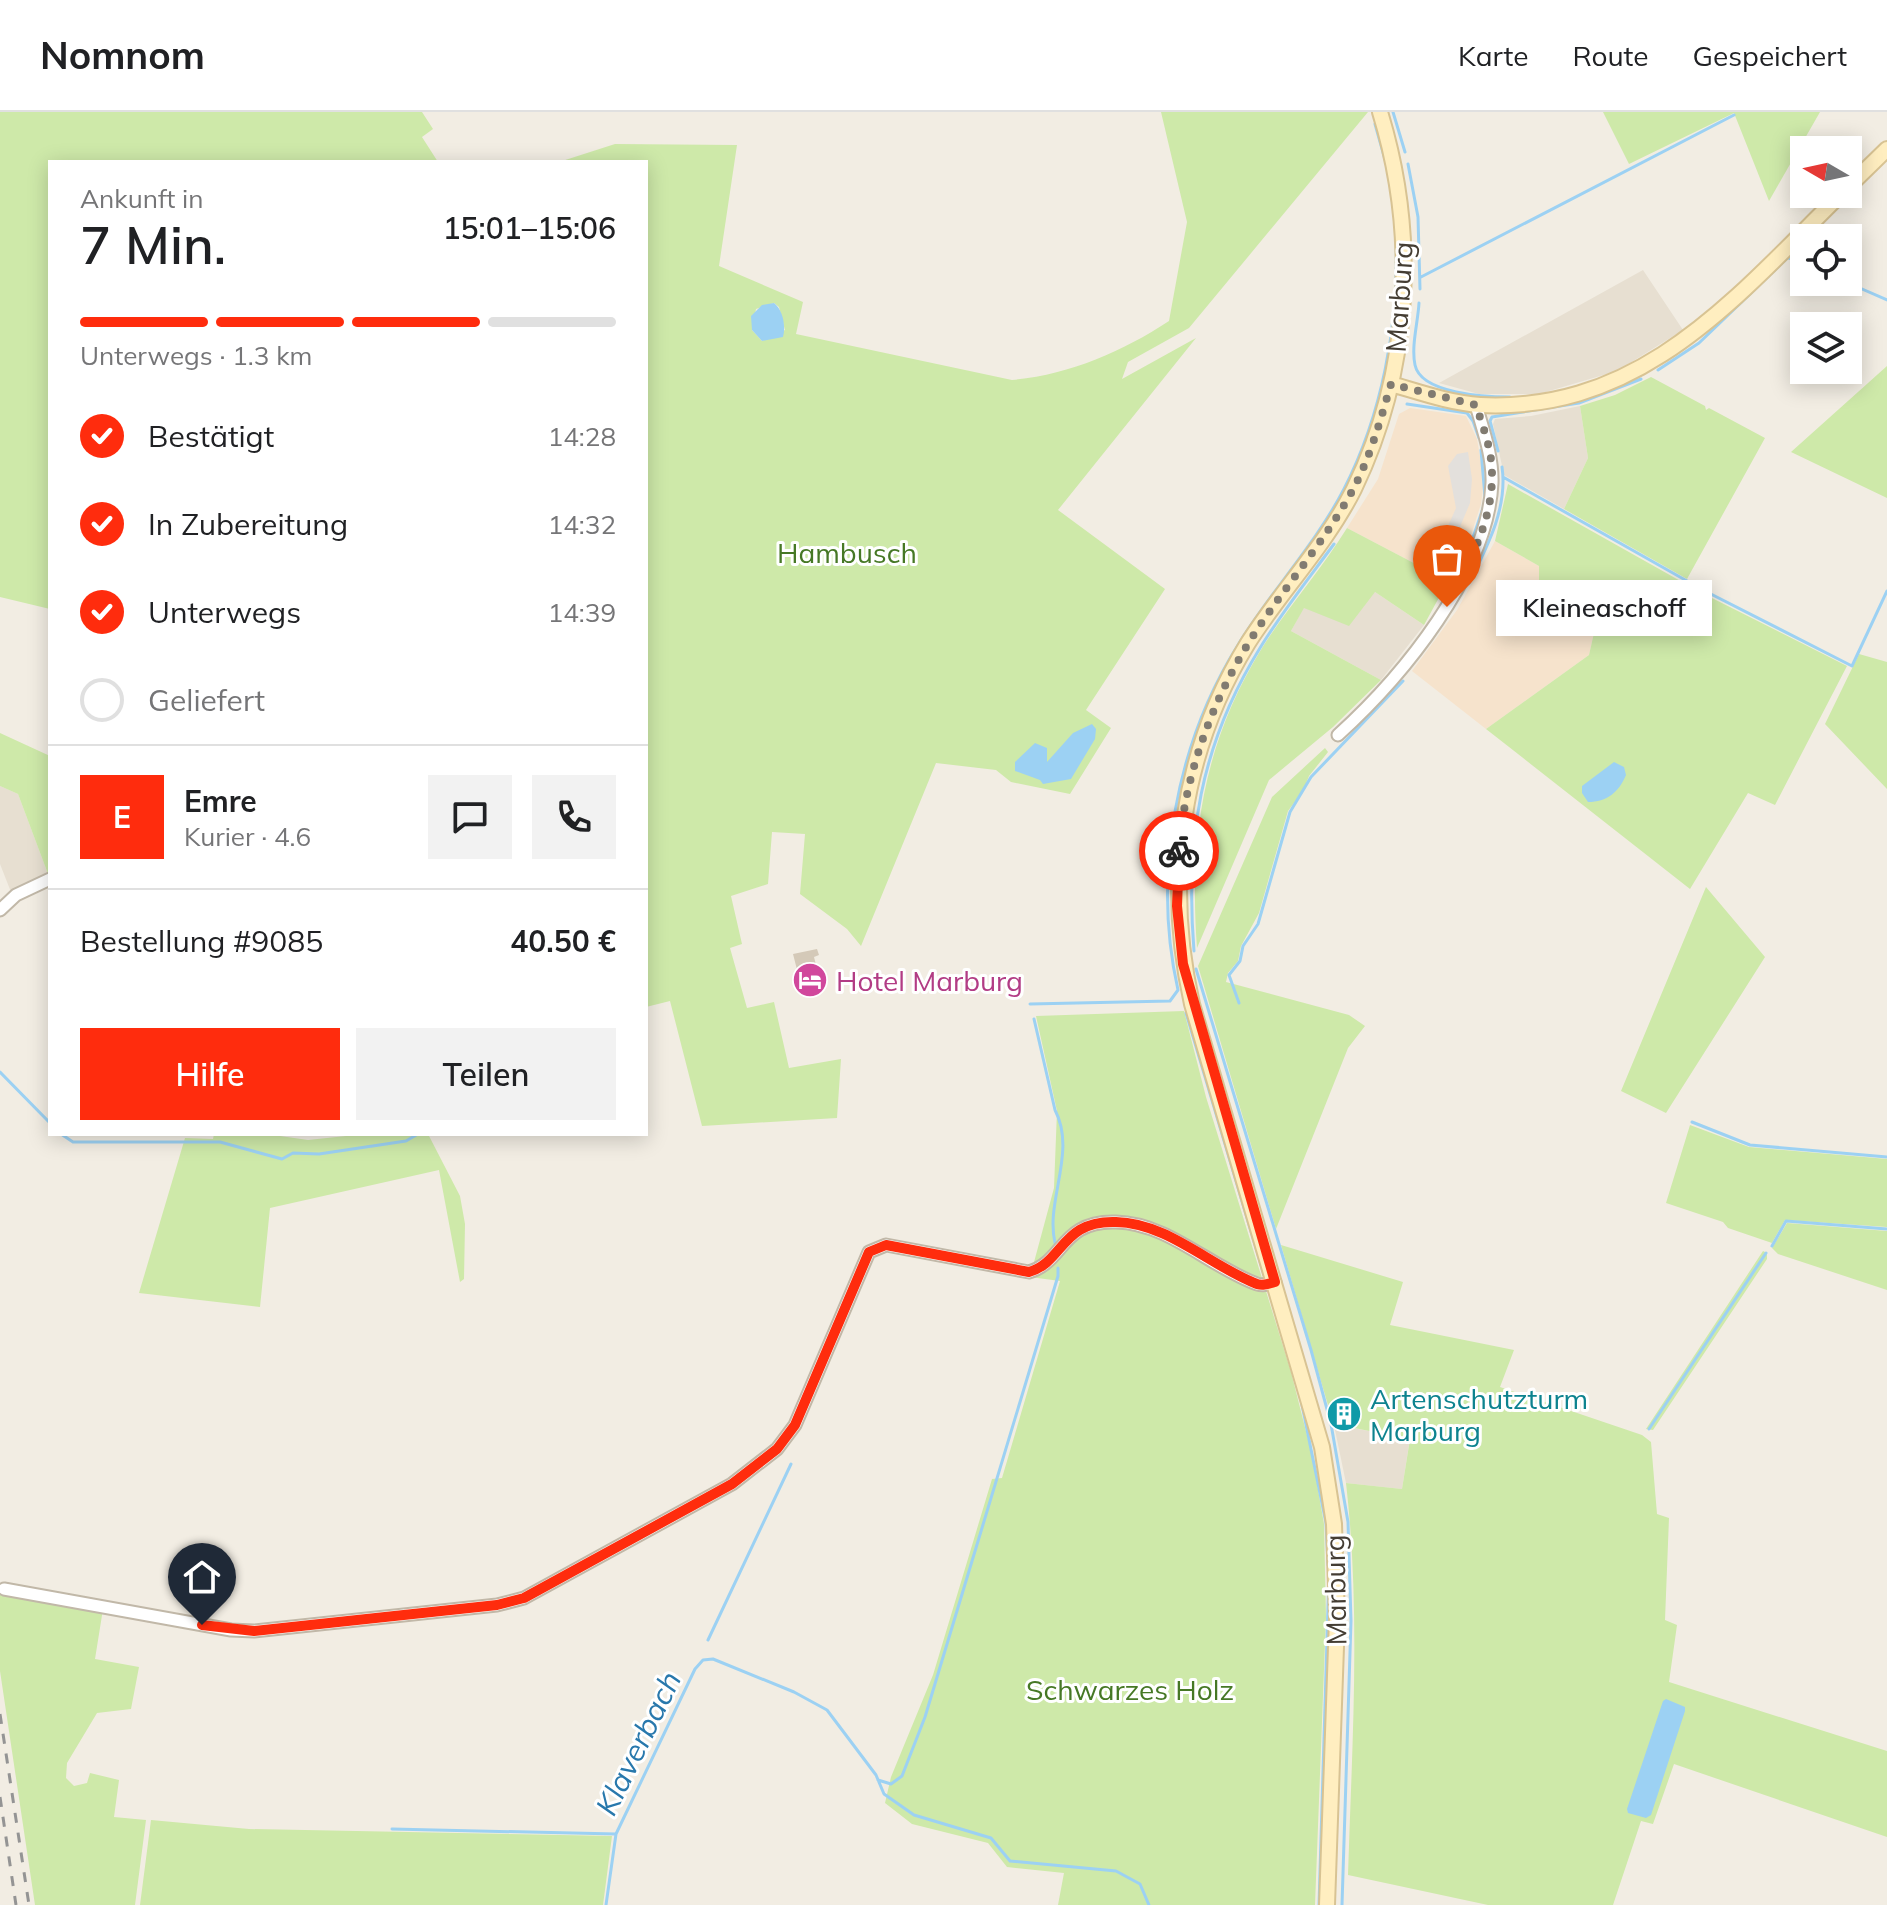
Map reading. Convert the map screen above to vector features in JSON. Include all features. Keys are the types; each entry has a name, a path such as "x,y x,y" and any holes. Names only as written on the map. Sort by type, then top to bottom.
{"street":[{"name":"Marburg","path":"1327,1905 1337,1618 1334,1524 1322,1447 1183,964 1177,906 1180,846 1187,798 1200,746 1218,701 1249,643 1325,537 1353,490 1373,443 1391,384 1399,333 1405,243 1395,161 1380,112"},
{"path":"1862,173 1887,149"},
{"path":"1391,384 1476,405 1540,402 1621,378 1661,357 1734,299 1827,208"},
{"path":"1338,735 1402,669 1447,607 1481,538 1493,481 1490,453 1476,405"},
{"path":"0,910 16,895 48,880"},
{"path":"4,1589 231,1630 254,1631 497,1605 535,1592 732,1484 777,1449 795,1425 869,1252 877,1247 886,1245 1029,1272 1041,1269 1070,1235 1091,1225 1117,1222 1143,1228 1192,1248 1259,1285 1275,1282"}],"shaded area":[{"path":"1643,270 1683,330 1617,371 1539,394 1479,394 1439,383"},
{"path":"1580,406 1588,458 1564,509 1504,475 1493,424 1495,419 1531,416"},
{"path":"1410,408 1466,416 1477,439 1484,480 1481,504 1471,535 1448,581 1347,528 1378,479 1399,414"},
{"path":"1468,452 1472,479 1470,503 1446,560 1435,556 1456,508 1448,466 1457,454"},
{"path":"1495,541 1539,566 1540,581 1596,624 1589,655 1486,729 1412,671 1457,610"},
{"path":"1375,592 1424,625 1381,680 1291,631 1304,607"},
{"path":"0,786 18,794 48,874 11,892 0,864"},
{"path":"1334,1425 1410,1438 1402,1489 1346,1483"}],"green space":[{"path":"0,112 422,112 433,129 422,137 437,160 48,160 48,609 0,597"},
{"name":"Hambusch","path":"1161,112 1368,112 1189,328 1128,362 1122,379 1196,338 1058,510 1165,589 1086,710 1111,728 1070,794 1011,782 996,770 936,763 861,946 847,929 800,894 805,834 772,832 768,884 731,896 742,944 730,948 747,1008 774,1002 789,1068 841,1059 837,1118 702,1126 670,1001 648,1006 648,160 565,160 615,144 737,145 719,266 803,302 796,334 1012,380 1054,373 1094,360 1133,343 1169,321 1187,222","holes":["774,303 779,307 785,330 762,341 752,330 756,309"]},
{"path":"1603,112 1820,112 1806,136 1790,136 1790,164 1769,201 1734,113 1629,164"},
{"path":"1887,366 1887,498 1791,452"},
{"path":"1651,377 1705,406 1706,410 1709,408 1765,438 1687,579 1564,509 1588,458 1580,406 1615,395"},
{"path":"1508,484 1700,592 1847,666 1775,805 1748,793 1690,889 1486,729 1589,655 1596,624 1539,581 1539,566 1495,541"},
{"path":"1347,528 1448,581 1424,625 1375,592 1349,626 1304,608 1291,631 1381,680 1333,727 1269,780 1197,948 1195,868 1198,830 1213,756 1242,684 1262,648"},
{"path":"1859,654 1887,662 1887,789 1825,724"},
{"path":"0,733 48,755 48,874 18,794 0,786"},
{"path":"1325,748 1328,752 1288,811 1259,913 1226,982 1349,1015 1365,1026 1348,1048 1276,1229 1198,966 1272,797"},
{"path":"1706,887 1765,957 1666,1113 1621,1091"},
{"name":"Schwarzes Holz","path":"1184,1011 1206,1097 1291,1372 1312,1455 1324,1524 1326,1617 1315,1905 1058,1905 1064,1873 1007,1867 988,1843 912,1824 885,1803 891,1777 933,1675 992,1479 1002,1478 1060,1281 1030,1277 1054,1188 1057,1111 1036,1016"},
{"path":"1690,1125 1749,1147 1887,1159 1887,1227 1785,1220 1772,1243 1666,1203"},
{"path":"214,1136 280,1136 308,1140 346,1136 429,1136 460,1196 465,1224 464,1279 460,1282 439,1170 270,1208 260,1307 139,1293 185,1138 213,1139"},
{"path":"1787,1223 1887,1231 1887,1290 1778,1254 1772,1248"},
{"path":"1281,1245 1403,1282 1390,1325 1514,1350 1500,1387 1642,1435 1651,1442 1657,1514 1669,1518 1665,1620 1677,1625 1669,1682 1887,1751 1887,1837 1674,1764 1653,1824 1641,1821 1613,1905 1488,1905 1348,1875 1354,1630 1346,1483 1402,1489 1410,1439 1349,1427 1345,1410 1330,1412"},
{"path":"1763,1251 1767,1253 1767,1259 1653,1430 1646,1429"},
{"path":"0,1592 103,1609 95,1659 139,1667 131,1709 97,1713 67,1763 66,1778 74,1786 87,1783 90,1773 119,1780 114,1817 146,1820 135,1905 35,1905 0,1671"},
{"path":"151,1820 249,1829 612,1836 603,1905 140,1905"}],"water":[{"path":"774,303 783,318 783,337 762,341 752,330 751,316 762,305"},
{"path":"1092,724 1096,729 1095,739 1071,779 1043,784 1015,771 1015,762 1035,743 1047,748 1047,762 1073,733"},
{"path":"1614,762 1624,767 1626,775 1620,786 1607,798 1588,802 1582,793 1582,786"},
{"path":"1666,1699 1685,1707 1685,1711 1651,1815 1646,1818 1628,1813 1627,1809"}],"building":[{"name":"Hotel Marburg","path":"817,949 819,955 814,957 822,989 803,993 793,954"}],"waterway":[{"path":"1393,112 1405,152"},
{"path":"1421,277 1734,115"},
{"path":"1375,124 1386,163"},
{"path":"1408,164 1418,217 1420,289"},
{"path":"1030,1004 1170,1001 1178,990 1168,902 1169,856 1185,767 1199,724 1238,645 1320,529 1357,461 1378,400 1391,336 1396,241"},
{"path":"1658,370 1699,343 1790,255"},
{"path":"1862,289 1887,300"},
{"path":"1419,303 1414,350 1415,365 1420,375 1429,382 1456,392 1510,397"},
{"path":"1498,451 1490,421 1492,417 1579,403 1641,379"},
{"path":"1407,404 1467,413 1479,438"},
{"path":"1481,450 1485,497"},
{"path":"1469,583 1499,512 1502,467"},
{"path":"1503,477 1703,590 1852,666 1887,591"},
{"path":"1455,574 1483,508"},
{"path":"1194,951 1192,870 1195,832 1210,757 1223,721 1260,648 1334,544"},
{"path":"1239,1003 1229,975 1240,961 1243,946 1258,924 1290,812 1311,777 1403,681"},
{"path":"1196,969 1311,1350 1331,1424 1348,1522 1351,1621 1342,1905"},
{"path":"1186,1013 1264,1275"},
{"path":"1034,1019 1063,1143 1054,1210 1055,1243"},
{"path":"0,1072 48,1121"},
{"path":"1692,1122 1750,1145 1887,1157"},
{"path":"64,1136 73,1142 220,1142 282,1159 293,1153 319,1154 406,1141 415,1136"},
{"path":"1772,1246 1786,1221 1887,1229"},
{"path":"1649,1429 1766,1253"},
{"path":"878,1780 891,1784 902,1776 925,1717 1058,1268"},
{"path":"1301,1400 1326,1523 1328,1565"},
{"path":"708,1640 791,1464"},
{"path":"1319,1905 1329,1573"},
{"name":"Klaverbach","path":"606,1905 616,1834 695,1669 703,1660 713,1659 794,1692 827,1710 876,1775 884,1794 914,1815 991,1838 1010,1861 1116,1871 1140,1884 1149,1905"},
{"path":"392,1829 616,1834"}],"railway":[{"path":"0,1714 29,1905"},
{"path":"0,1797 16,1905"}],"way so far":[{"path":"1179,851 1187,798 1200,746 1218,701 1249,643 1325,537 1353,490 1373,443 1391,384 1476,405 1490,453 1493,481 1481,538 1447,607"}],"place":[{"name":"Kleineaschoff","path":"1447,607"},
{"name":"Hotel Marburg","path":"810,980"},
{"name":"Artenschutzturm Marburg","path":"1344,1414"}],"route":[{"path":"202,1625 254,1631 497,1605 524,1598 732,1484 777,1449 795,1425 869,1252 877,1247 886,1245 1029,1272 1041,1269 1070,1235 1091,1225 1117,1222 1143,1228 1192,1248 1259,1285 1275,1282 1192,1004 1183,964 1177,906 1179,851"}]}
